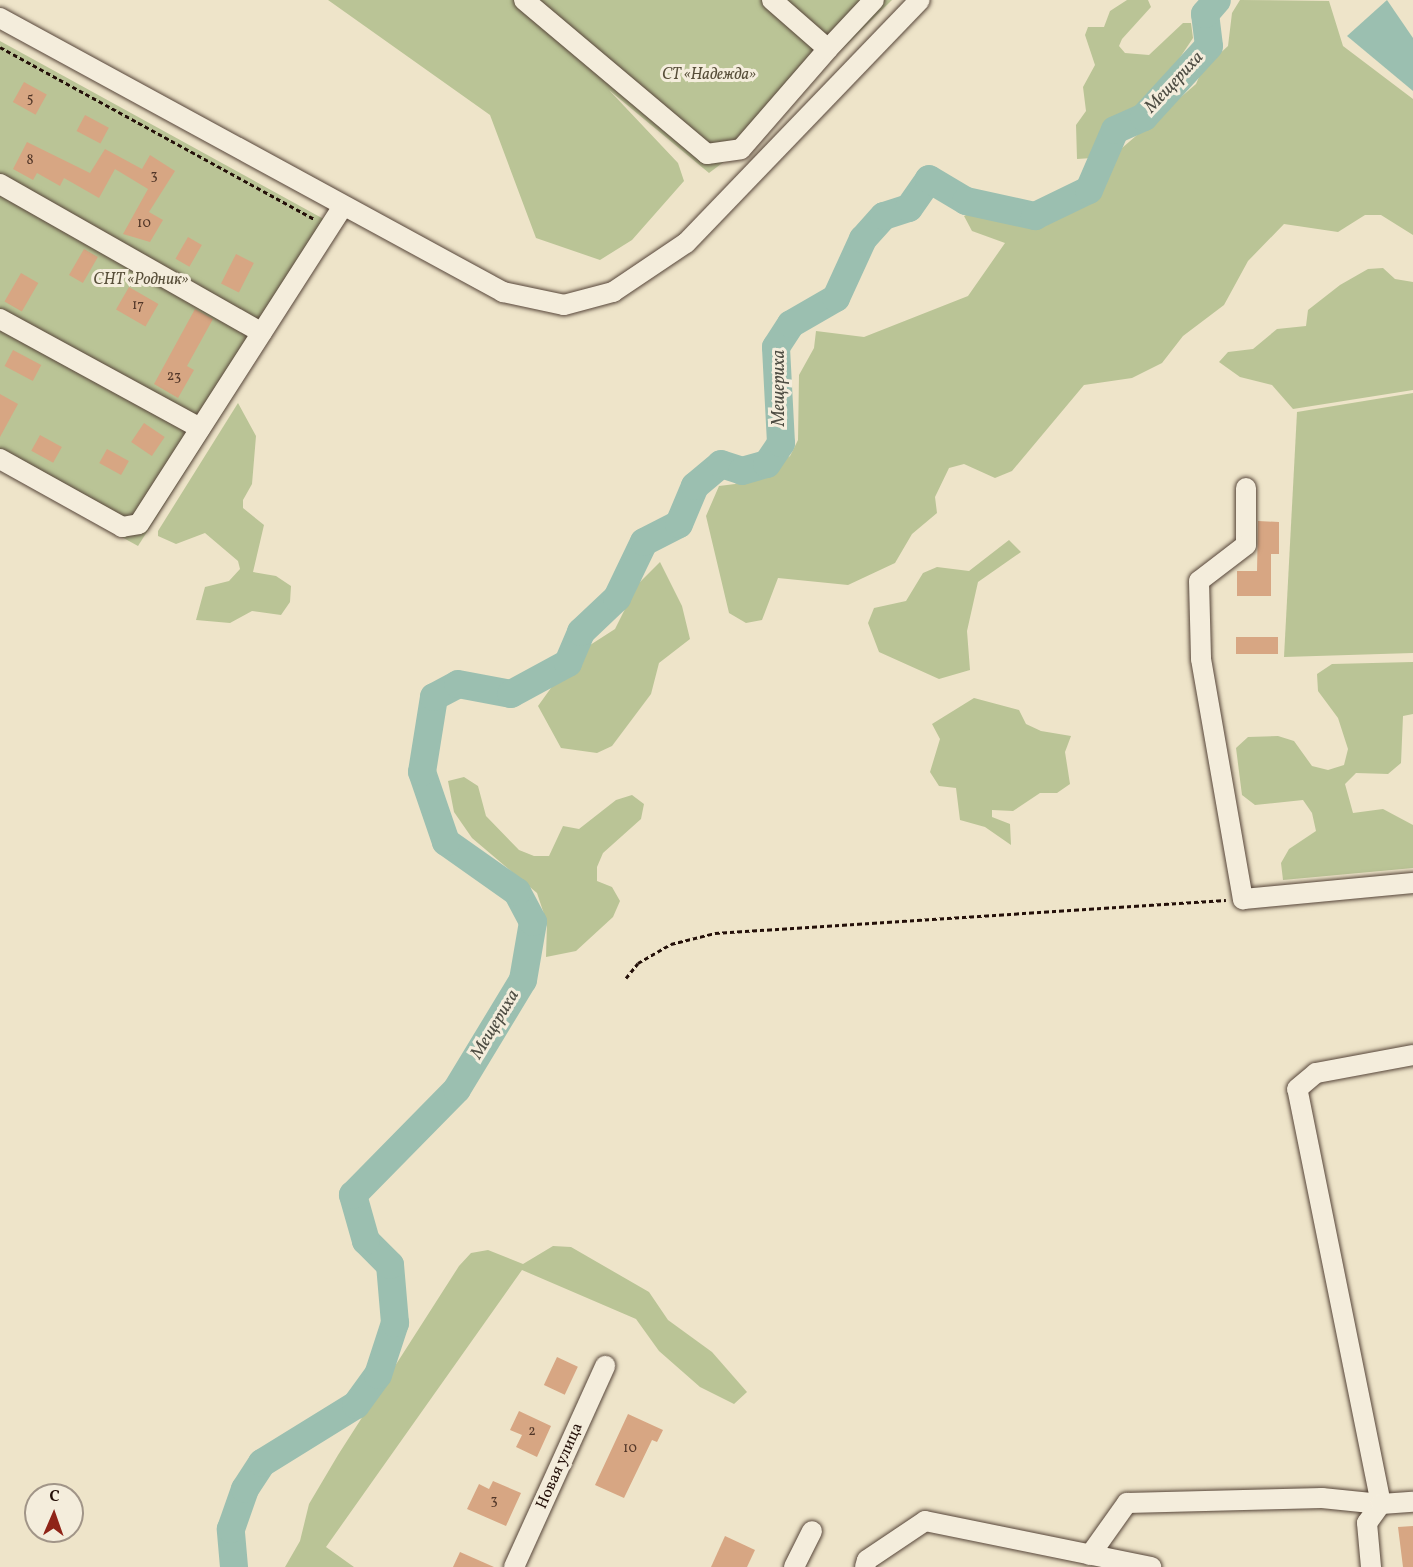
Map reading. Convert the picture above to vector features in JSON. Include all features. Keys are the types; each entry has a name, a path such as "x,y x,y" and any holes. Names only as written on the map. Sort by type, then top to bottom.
{"street":[{"path":"524,0 707,154 741,150 828,49 874,0"},
{"path":"772,0 828,49"},
{"path":"0,18 503,292 564,305 613,292 686,243 920,0"},
{"path":"0,184 262,333"},
{"path":"0,459 122,528 139,524 343,206"},
{"path":"0,319 200,428"},
{"path":"1246,488 1246,545 1199,581 1201,659 1243,899 1413,883"},
{"path":"1371,1567 1366,1524 1381,1504 1297,1089 1316,1073 1413,1055"},
{"name":"Новая улица","path":"514,1567 605,1366"},
{"path":"1090,1555 1127,1503 1322,1498 1381,1504 1413,1502"},
{"path":"865,1567 867,1560 925,1521 1151,1567"},
{"path":"794,1567 812,1530"}],"path":[{"path":"0,46 330,227"},
{"path":"626,978 638,963 671,944 715,933 1243,899"}],"green space":[{"name":"СТ «Надежда»","path":"328,0 892,0 741,149 709,173 609,90 678,163 684,181 632,240 600,260 536,238 490,115"},
{"path":"1127,0 1148,0 1151,7 1122,39 1119,46 1125,53 1149,55 1183,23 1191,23 1193,38 1157,92 1111,123 1092,158 1077,159 1076,125 1086,111 1083,87 1095,65 1085,35 1088,27 1104,27 1110,11"},
{"path":"1240,0 1329,1 1343,46 1413,99 1413,235 1381,215 1365,215 1338,232 1284,224 1248,261 1224,305 1183,336 1162,363 1132,378 1084,385 1012,471 995,478 964,464 949,468 935,497 937,513 912,534 895,563 848,585 778,578 762,620 746,623 729,613 706,516 719,486 751,482 790,456 798,440 799,375 814,348 816,331 864,337 968,296 1005,243 972,231 964,216 978,209 1040,222 1099,193 1122,148 1196,84 1202,70 1228,46 1232,13"},
{"name":"СНТ «Родник»","path":"0,41 340,228 138,546 0,470"},
{"path":"1383,268 1395,279 1413,282 1413,390 1293,409 1272,385 1240,377 1219,362 1228,352 1253,349 1277,329 1306,326 1308,310 1340,285 1368,269"},
{"path":"1413,393 1413,653 1284,657 1297,412"},
{"path":"238,403 256,436 252,484 243,500 243,508 264,525 253,572 276,576 291,586 290,602 281,615 252,611 230,623 196,620 205,587 229,581 240,569 238,561 205,533 176,544 158,536 158,531"},
{"path":"1009,540 1021,552 978,582 967,631 970,670 939,679 879,652 868,623 874,608 906,601 923,573 937,567 969,571"},
{"path":"660,562 682,606 690,639 659,663 651,694 612,746 597,753 561,748 538,706 556,681 571,676 587,647 615,629 637,585"},
{"path":"1413,662 1413,714 1403,716 1401,763 1388,774 1356,773 1345,784 1353,813 1383,809 1413,825 1413,868 1283,880 1281,863 1289,849 1316,831 1312,813 1303,800 1255,805 1242,795 1236,748 1248,737 1278,736 1294,741 1312,766 1328,770 1344,765 1348,749 1338,718 1318,691 1317,674 1332,664"},
{"path":"974,698 1019,710 1026,724 1041,731 1071,736 1065,752 1070,784 1057,793 1040,793 1013,811 992,810 992,817 1010,824 1011,845 985,827 960,820 956,788 939,786 930,772 940,739 932,724"},
{"path":"464,777 478,786 486,816 519,850 534,856 549,856 563,826 579,829 616,800 632,795 644,804 641,819 603,853 597,867 597,881 612,887 620,901 613,917 576,951 546,957 547,923 537,893 472,838 454,812 448,781"},
{"path":"553,1246 571,1247 649,1292 668,1320 712,1352 747,1392 734,1404 700,1387 659,1351 636,1319 522,1270 326,1547 354,1567 285,1567 300,1541 309,1504 459,1266 471,1253 488,1250 523,1264"}],"shaded area":[{"path":"1387,0 1413,38 1413,91 1347,36"}],"building":[{"path":"24,82 47,95 36,115 13,102"},
{"path":"85,115 109,128 100,144 77,131"},
{"path":"27,142 90,173 105,149 142,169 150,155 175,171 149,212 163,220 150,242 123,234 148,189 115,169 99,198 64,178 60,186 37,173 33,180 13,169"},
{"path":"188,237 202,245 189,267 176,259"},
{"path":"84,249 98,257 83,283 69,275"},
{"path":"236,254 254,263 239,292 221,283"},
{"path":"21,273 38,283 22,312 4,302"},
{"path":"129,287 158,304 145,327 116,310"},
{"path":"195,309 213,319 187,366 194,370 178,398 154,384"},
{"path":"13,350 41,365 33,381 5,366"},
{"path":"0,394 18,404 0,437"},
{"path":"144,423 165,437 152,456 131,442"},
{"path":"40,435 62,447 53,463 31,451"},
{"path":"107,449 129,461 121,475 99,463"},
{"path":"1258,521 1279,522 1279,554 1271,554 1271,596 1237,596 1237,571 1257,571"},
{"path":"1236,637 1278,637 1278,654 1236,654"},
{"path":"557,1357 578,1367 565,1395 544,1385"},
{"path":"519,1411 551,1426 537,1457 516,1447 522,1435 510,1430"},
{"path":"628,1414 663,1430 657,1442 652,1440 624,1498 595,1485"},
{"path":"493,1481 521,1493 506,1526 467,1509 479,1484 489,1489"},
{"path":"1413,1526 1413,1567 1403,1567 1398,1527"},
{"path":"725,1536 755,1550 747,1567 711,1567"},
{"path":"460,1552 494,1567 453,1567"}],"waterway":[{"name":"Мещериха","path":"234,1567 231,1529 245,1489 262,1463 356,1405 378,1375 395,1323 390,1265 366,1241 353,1195 457,1089 523,980 533,922 517,892 446,842 422,772 434,697 458,684 511,694 568,663 581,632 617,598 644,542 679,524 695,486 721,464 742,471 767,464 781,443 776,347 791,324 836,298 863,239 884,216 909,208 929,179 966,201 1035,216 1089,190 1115,130 1144,117 1209,46 1205,14 1217,0"}]}
